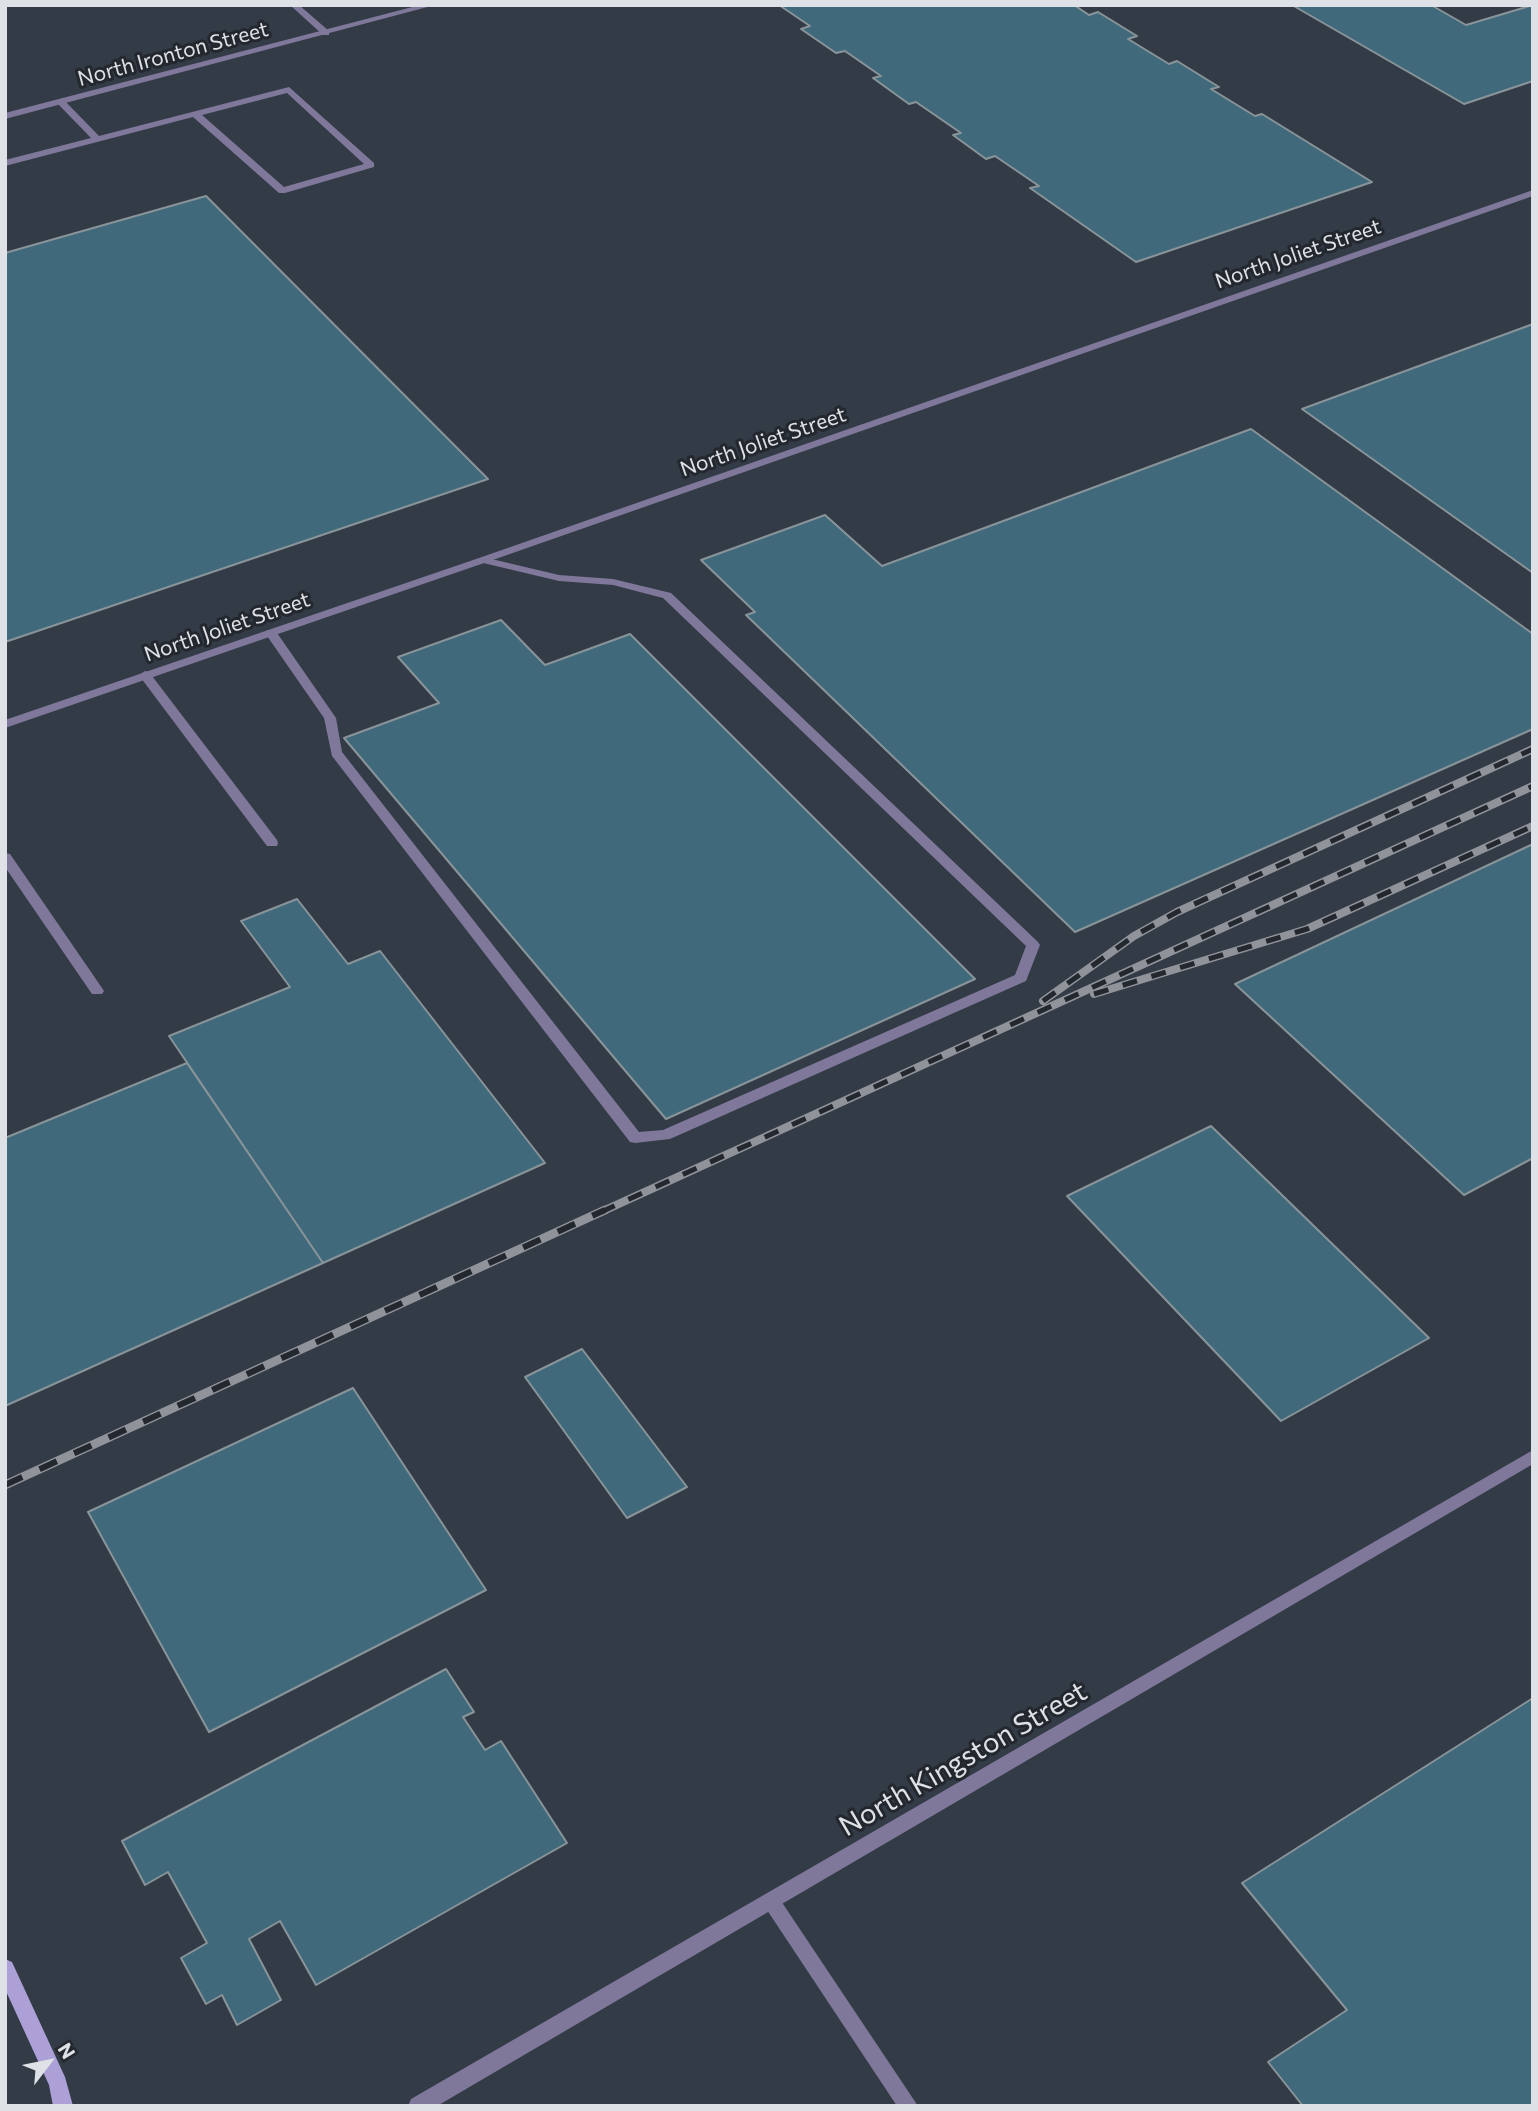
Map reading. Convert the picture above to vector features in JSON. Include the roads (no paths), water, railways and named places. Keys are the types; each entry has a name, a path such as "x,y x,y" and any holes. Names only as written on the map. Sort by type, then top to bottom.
{"main road":[{"path":"5,1968 58,2084 63,2106"}],"street":[{"path":"295,5 326,33"},
{"name":"North Ironton Street","path":"5,116 431,5"},
{"path":"5,163 289,90 370,165 282,191 196,116"},
{"path":"61,102 97,139"},
{"name":"North Joliet Street","path":"5,724 1533,193"},
{"path":"271,633 330,718 336,753 635,1138 665,1135 1021,978 1034,944 667,595 613,582 559,578 483,560"},
{"path":"145,675 272,843"},
{"path":"5,857 97,991"},
{"name":"North Kingston Street","path":"418,2106 1533,1456"},
{"path":"771,1901 908,2106"}],"railway":[{"path":"1043,1001 1134,936 1177,912 1533,749"},
{"path":"601,1212 1533,786"},
{"path":"1094,994 1307,929 1533,826"},
{"path":"5,1485 605,1210"}]}
